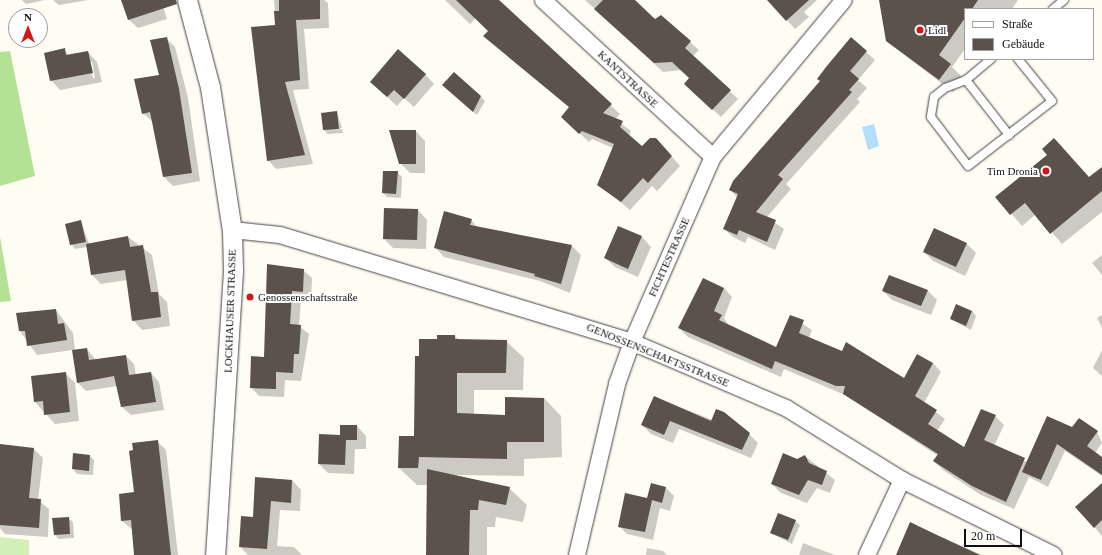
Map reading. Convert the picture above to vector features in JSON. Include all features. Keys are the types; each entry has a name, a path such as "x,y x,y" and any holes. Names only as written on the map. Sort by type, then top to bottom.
{"street":[{"name":"LOCKHAUSER STRASSE","path":"187,0 210,87 232,230 233,271 215,555"},
{"name":"KANTSTRASSE","path":"543,0 713,157"},
{"name":"FICHTESTRASSE","path":"577,555 617,384 632,342 713,157 844,0"},
{"name":"GENOSSENSCHAFTSSTRASSE","path":"232,230 280,235 632,342 786,408 902,480 1054,555"},
{"path":"867,555 902,480"}],"lane":[{"path":"1054,8 1064,0"},
{"path":"990,60 966,80 945,88 934,97 931,117 939,132 968,166 1052,101 1019,60"},
{"path":"966,80 1009,135"}],"green space":[{"path":"10,51 35,176 0,186 0,52"},
{"path":"0,237 11,301 0,302"},
{"path":"0,537 29,540 29,555 0,555"}],"water":[{"path":"874,124 879,146 868,150 862,127"}],"building":[{"path":"121,0 176,0 177,4 128,20"},
{"path":"279,0 320,0 320,19 296,20 300,80 285,82 305,155 267,161 251,27 275,25 274,11 279,11"},
{"path":"456,0 499,0 612,104 603,113 623,121 620,127 642,146 650,138 656,138 672,156 648,183 643,178 621,202 597,185 614,144 582,131 579,134 561,117 569,107 483,36 488,31"},
{"path":"603,0 635,0 655,19 661,15 691,41 685,48 731,90 712,110 684,84 689,78 672,62 654,63 594,9"},
{"path":"767,0 809,0 786,21"},
{"name":"Lidl","path":"879,0 978,0 973,8 964,8 964,19 939,55 951,64 939,80 886,41"},
{"path":"167,37 179,89 192,173 163,177 150,112 142,114 134,79 159,75 150,40"},
{"path":"851,37 867,51 850,71 859,79 849,90 852,92 778,175 783,179 756,212 776,220 767,242 739,230 737,235 723,229 738,194 729,190 733,181 820,81 817,79"},
{"path":"65,48 66,55 88,51 93,73 50,81 44,53"},
{"path":"398,49 426,74 404,99 394,90 387,97 370,82"},
{"path":"454,72 481,96 473,112 442,85"},
{"path":"337,111 339,129 323,130 321,113"},
{"path":"389,130 416,130 416,164 399,164"},
{"path":"1054,138 1089,177 1102,167 1102,191 1050,234 1025,203 1010,215 995,197 1047,155 1042,149"},
{"path":"383,171 398,171 396,194 382,193"},
{"path":"384,208 418,209 417,240 383,239"},
{"path":"444,211 472,219 470,225 572,245 561,284 534,276 535,274 434,248"},
{"path":"81,220 86,242 70,245 65,224"},
{"path":"618,226 642,236 628,269 604,258"},
{"path":"934,228 967,243 956,267 923,252"},
{"path":"128,236 130,247 143,245 151,292 158,292 161,317 132,321 125,270 91,275 86,244"},
{"path":"267,264 304,269 303,292 292,291 290,324 301,325 299,354 294,354 293,373 276,372 276,389 250,388 251,356 264,357"},
{"path":"889,275 928,290 921,306 882,291"},
{"path":"703,278 724,288 714,311 722,315 719,320 776,347 790,315 804,320 799,333 842,351 846,342 904,378 917,354 933,363 915,396 937,410 928,424 964,447 981,409 996,415 984,440 1025,458 1006,502 972,486 933,461 938,454 843,394 845,386 836,386 775,361 772,369 678,328"},
{"path":"956,304 972,311 966,326 950,319"},
{"path":"56,309 58,324 64,323 67,340 27,346 25,331 19,331 16,313"},
{"path":"437,335 455,335 455,339 507,340 506,373 457,373 457,413 505,415 505,397 544,398 544,442 507,442 507,459 419,457 418,468 398,468 399,436 414,436 415,356 419,356 419,339 437,339"},
{"path":"87,348 89,360 126,355 129,375 151,372 156,402 121,407 114,376 77,383 72,350"},
{"path":"66,372 70,412 44,415 43,401 34,402 31,376"},
{"path":"654,396 711,421 716,409 724,412 750,433 742,450 670,421 664,435 641,425"},
{"path":"1047,416 1072,427 1079,418 1098,431 1087,446 1102,457 1102,475 1057,444 1041,480 1022,472"},
{"path":"340,425 357,425 357,440 346,440 345,465 318,464 319,434 340,435"},
{"path":"158,440 171,555 134,555 131,520 121,521 119,494 134,492 129,451 133,450 132,443"},
{"path":"0,444 34,448 29,498 41,499 39,528 0,525"},
{"path":"73,453 90,455 89,471 72,469"},
{"path":"783,453 797,459 805,455 809,463 827,471 822,485 808,480 799,495 771,484"},
{"path":"427,469 510,487 506,505 479,500 478,510 470,510 469,555 426,555"},
{"path":"255,477 292,480 291,503 271,501 267,549 239,547 241,516 253,517"},
{"path":"651,483 666,487 662,503 652,500 645,532 618,527 625,493 647,498"},
{"path":"1102,483 1102,520 1094,528 1075,507"},
{"path":"778,513 796,520 788,540 770,533"},
{"path":"69,517 70,534 54,535 52,518"},
{"path":"910,522 939,536 980,555 896,555"}],"place":[{"name":"Lidl","path":"920,30"},
{"name":"Tim Dronia","path":"1046,171"},
{"name":"Genossenschaftsstraße","path":"250,297"}]}
